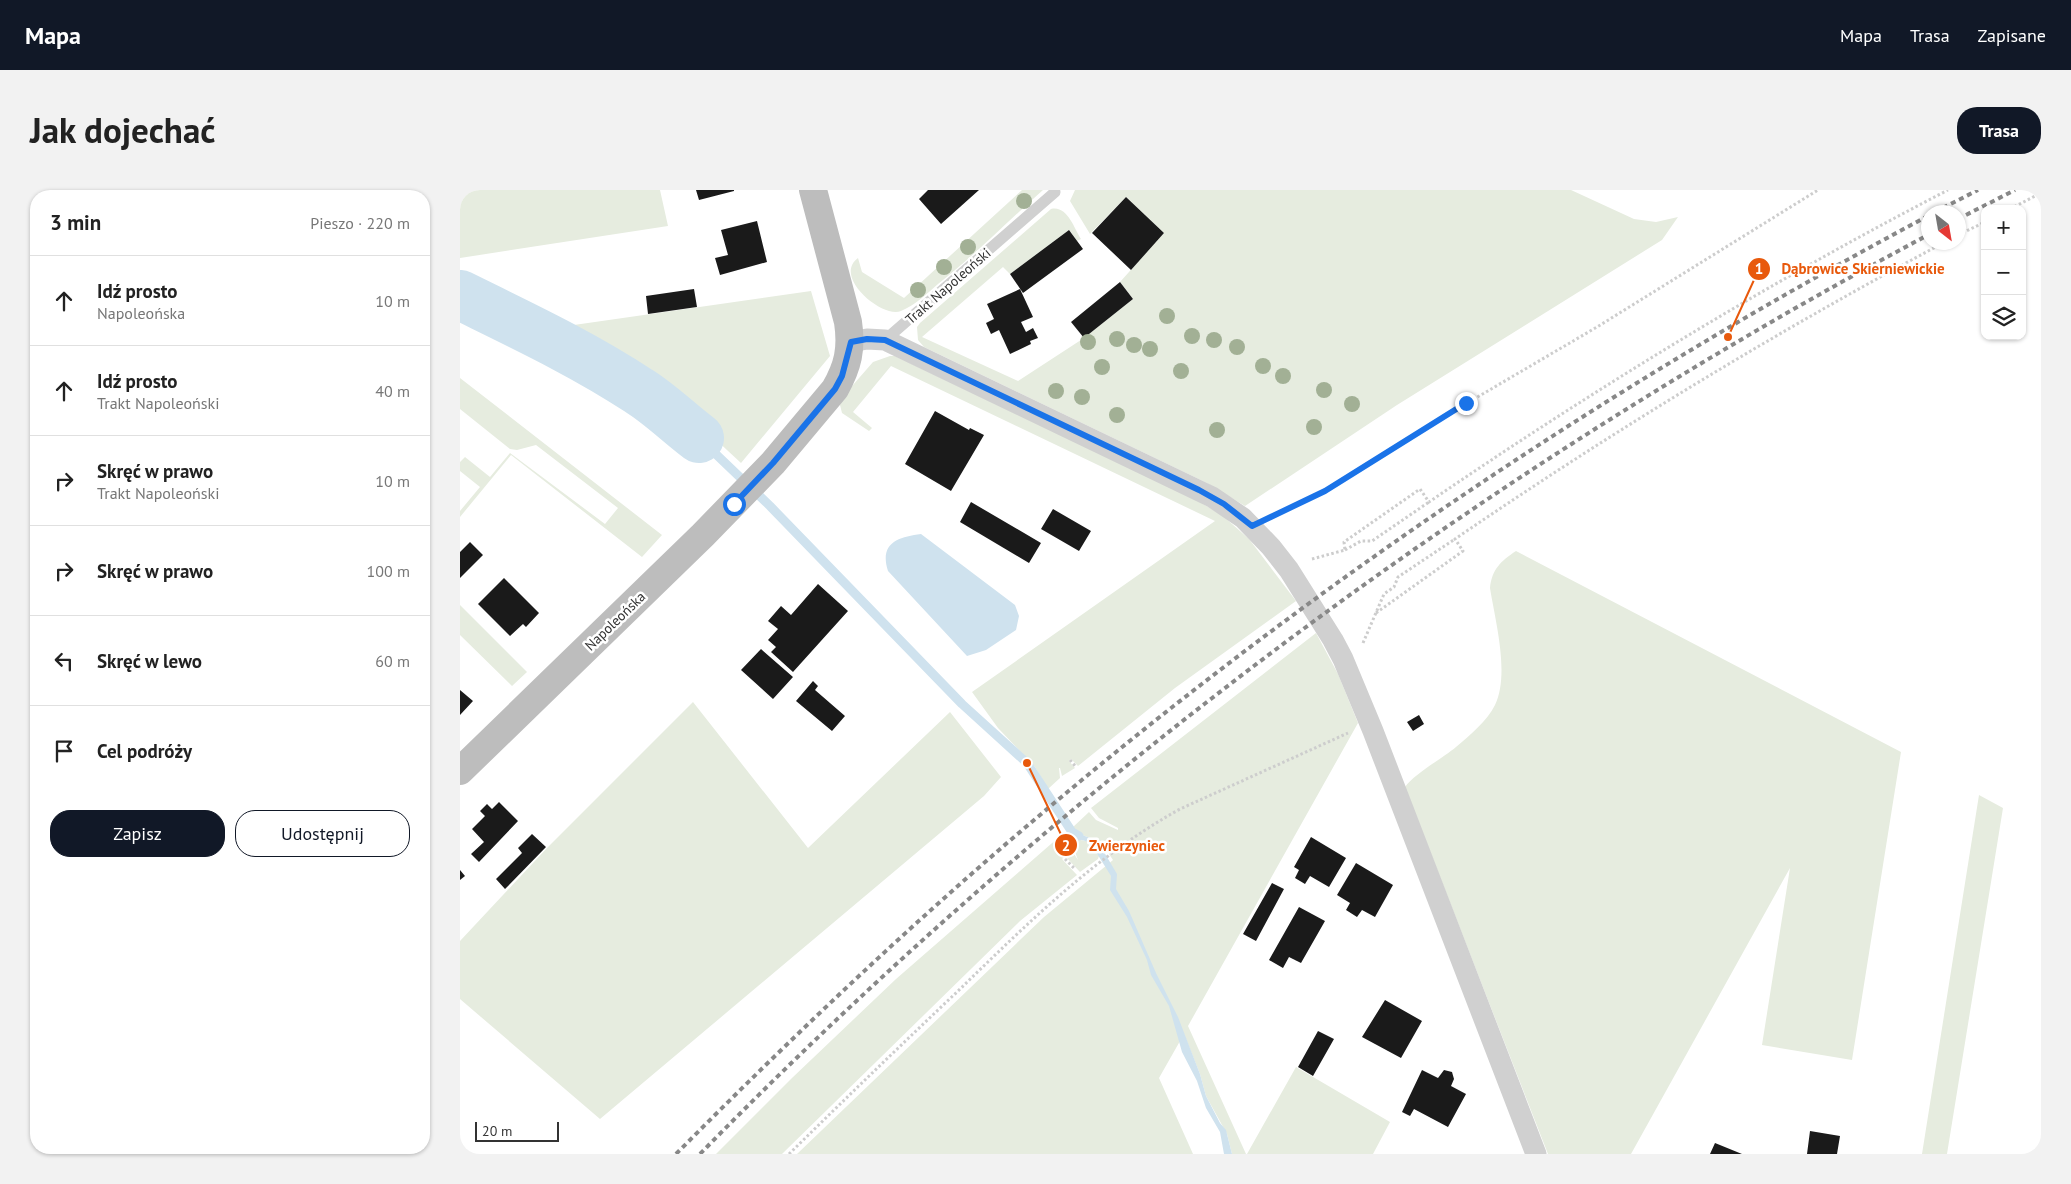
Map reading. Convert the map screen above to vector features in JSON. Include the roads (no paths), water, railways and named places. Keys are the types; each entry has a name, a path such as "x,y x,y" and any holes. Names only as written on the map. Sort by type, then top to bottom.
{"street":[{"path":"813,190 846,314 851,342 867,339 885,340 1199,490 1224,504 1252,526 1286,566 1343,658 1536,1154"},
{"name":"Napoleońska","path":"460,771 771,466 835,389 842,376 851,342"}],"lane":[{"name":"Trakt Napoleoński","path":"885,340 1056,192"}],"water":[{"path":"921,534 1015,605 1019,616 1016,630 986,650 967,656 888,571 886,554 892,543 905,537"},
{"path":"1072,828 1077,833 1090,838 1104,852 1117,874 1116,889 1129,911 1156,973 1178,1017 1200,1074 1206,1096 1220,1123 1226,1130 1232,1154 1224,1154 1220,1132 1206,1108 1197,1081 1182,1052 1169,1006 1151,975 1147,960 1127,917 1110,890 1111,876 1091,844 1067,832"}],"waterway":[{"path":"460,295 551,340 618,377 647,396 699,438"},
{"path":"699,438 770,506 962,704 1027,763 1072,832 1079,836"}],"railway":[{"path":"1949,205 1978,190"},
{"path":"1966,215 2015,190"},
{"path":"676,1154 809,1023 993,855 1144,730 1249,648 1358,568 1580,418 1810,280 1921,220"},
{"path":"700,1154 837,1019 980,889 1127,765 1279,647 1435,535 1596,429 1760,329 1921,239"}],"place":[{"name":"Dąbrowice Skierniewickie","path":"1728,337"},
{"name":"Zwierzyniec","path":"1027,763"}]}
